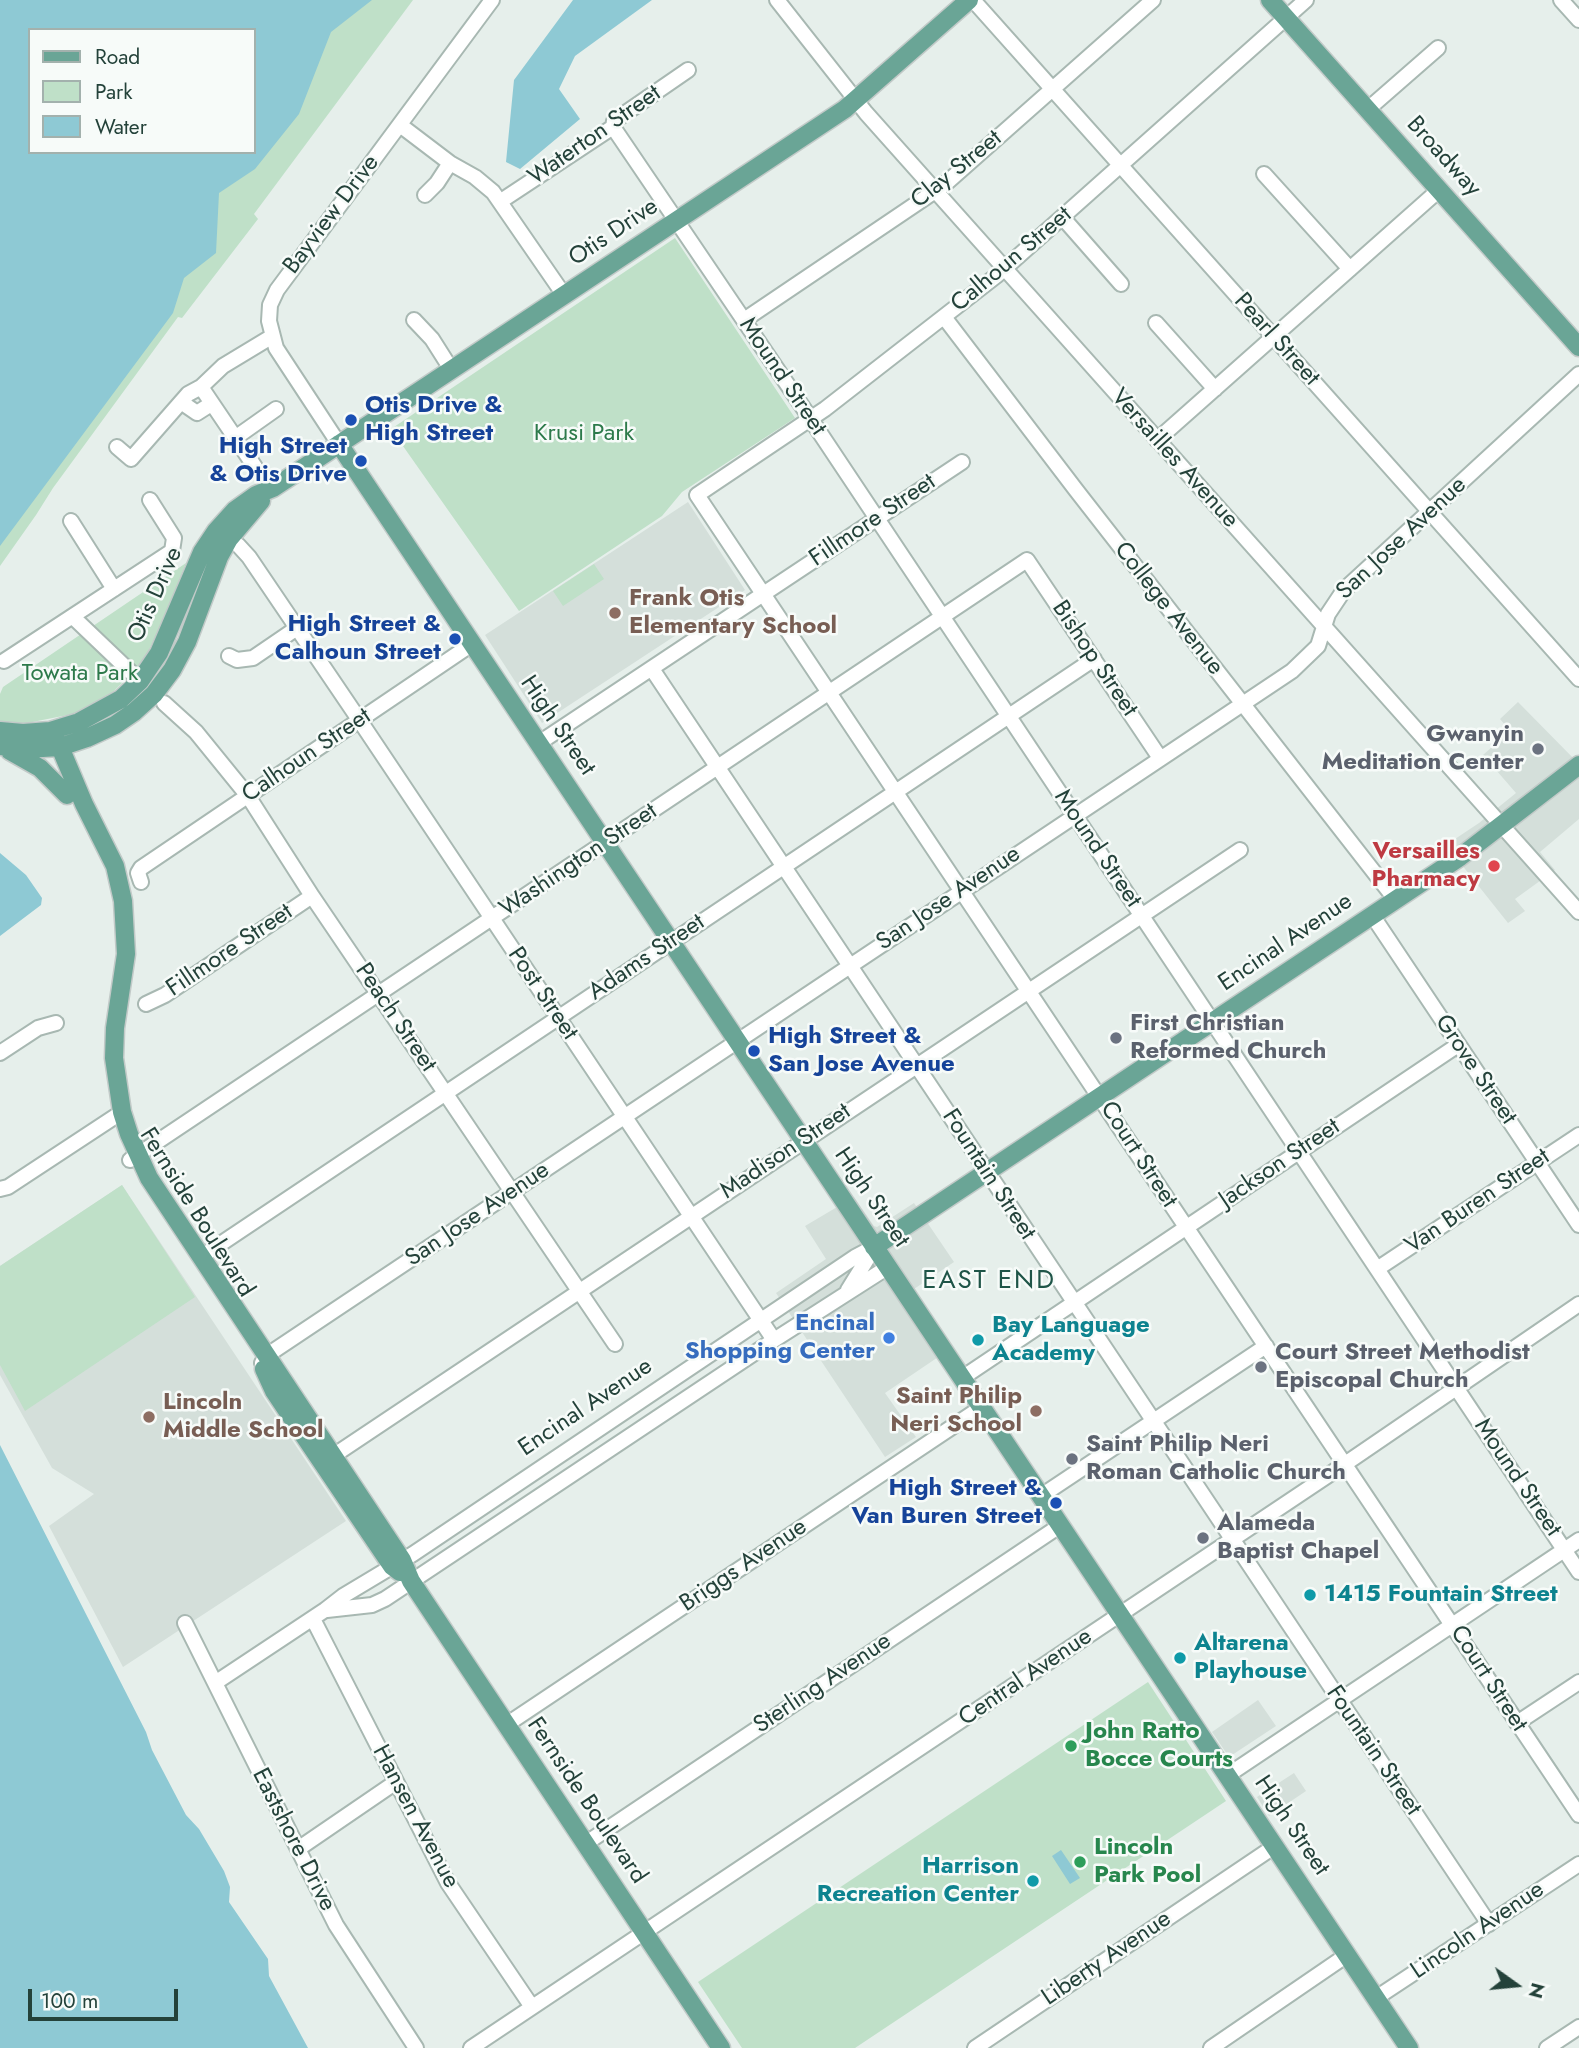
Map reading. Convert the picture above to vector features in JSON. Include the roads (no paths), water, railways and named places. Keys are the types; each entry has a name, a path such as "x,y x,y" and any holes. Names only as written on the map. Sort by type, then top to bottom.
{"main road":[{"name":"Otis Drive","path":"53,742 79,722 121,699 140,681 159,653 208,542 235,510 256,495 273,488 855,100 971,0"},
{"name":"Broadway","path":"1270,0 1579,347"},
{"name":"High Street","path":"339,444 1409,2048"},
{"name":"Otis Drive","path":"0,746 25,749 87,738 115,725 154,694 172,670 187,642 211,576 229,538 273,488"},
{"name":"Otis Drive","path":"0,731 23,733 53,742"},
{"name":"Fernside Boulevard","path":"53,742 67,795 104,869 114,904 115,952 105,1024 104,1056 117,1114 142,1182 264,1360 322,1439 397,1563"},
{"name":"Fernside Boulevard","path":"53,742 114,866 123,901 126,954 115,1028 114,1058 117,1114"},
{"path":"0,746 40,768 67,795"},
{"name":"Encinal Avenue","path":"874,1247 1395,900 1502,826 1579,765"},
{"name":"Fernside Boulevard","path":"134,1158 201,1257 264,1360 274,1391 411,1581 721,2048"},
{"path":"286,1409 296,1413 312,1434 322,1439"}],"street":[{"name":"Bayview Drive","path":"339,444 282,360 271,337 270,305 276,290 492,0"},
{"name":"Versailles Avenue","path":"777,0 855,100 1579,912"},
{"name":"Pearl Street","path":"971,0 1579,680"},
{"name":"Clay Street","path":"744,320 936,191 1153,0"},
{"name":"Calhoun Street","path":"697,495 810,419 944,317 1063,218 1306,0"},
{"path":"1562,0 1579,20"},
{"path":"1367,110 1438,48"},
{"name":"Waterton Street","path":"501,201 613,127 614,121 688,70"},
{"path":"400,125 450,163 485,184 501,201 564,295"},
{"name":"Mound Street","path":"613,127 1579,1572"},
{"path":"425,195 450,163"},
{"path":"1264,174 1350,269"},
{"path":"1157,440 1439,190"},
{"path":"1063,218 1121,284"},
{"name":"College Avenue","path":"944,317 1395,900"},
{"path":"414,320 432,339 451,369"},
{"path":"1156,323 1215,389"},
{"path":"117,447 131,459 188,394 201,387 223,366 271,337"},
{"name":"San Jose Avenue","path":"264,1360 1074,814 1293,671 1318,646 1333,603 1344,590 1579,374"},
{"path":"201,387 255,467"},
{"path":"181,402 197,413 211,404"},
{"path":"235,438 276,409"},
{"name":"Fillmore Street","path":"539,743 962,462"},
{"name":"Court Street","path":"697,495 1579,1815"},
{"path":"4,661 172,551 174,538 150,500"},
{"path":"71,521 114,589"},
{"name":"Post Street","path":"238,545 360,721 774,1340"},
{"name":"Washington Street","path":"134,1158 1027,560"},
{"name":"Bishop Street","path":"1027,560 1160,758"},
{"path":"73,617 140,681"},
{"path":"229,656 237,660 253,658 297,628"},
{"name":"Calhoun Street","path":"141,875 248,796 472,644"},
{"name":"Adams Street","path":"201,1257 1094,659"},
{"name":"Fountain Street","path":"652,669 1489,1924"},
{"name":"Peach Street","path":"164,703 196,732 248,796 312,896 615,1343"},
{"name":"Madison Street","path":"333,1456 1240,850"},
{"name":"Fillmore Street","path":"146,1004 165,996 312,896"},
{"name":"Grove Street","path":"1372,915 1579,1225"},
{"path":"0,1053 38,1028 56,1023"},
{"name":"Jackson Street","path":"962,1378 1458,1045"},
{"path":"0,1189 8,1187 117,1114"},
{"name":"Van Buren Street","path":"1377,1269 1579,1135"},
{"name":"Encinal Avenue","path":"847,1292 874,1247"},
{"name":"Encinal Avenue","path":"215,1683 855,1257 874,1247"},
{"name":"Encinal Avenue","path":"319,1615 372,1605 888,1267"},
{"name":"Central Avenue","path":"471,2048 1121,1615 1579,1304"},
{"path":"1041,1496 1266,1346"},
{"path":"646,1398 659,1416"},
{"name":"Briggs Avenue","path":"506,1725 982,1407"},
{"name":"Sterling Avenue","path":"585,1844 1061,1525"},
{"path":"1228,1776 1579,1540"},
{"name":"Hansen Avenue","path":"319,1615 396,1782 448,1883 532,2007"},
{"name":"Eastshore Drive","path":"185,1623 349,1948 416,2048"},
{"path":"1517,1723 1579,1682"},
{"path":"298,1849 396,1782"},
{"name":"Liberty Avenue","path":"975,2048 1275,1846"},
{"name":"Lincoln Avenue","path":"1376,1998 1579,1864"},
{"path":"1211,2048 1348,1955"},
{"path":"1548,2048 1579,2027"}],"water":[{"path":"0,0 372,0 331,32 299,114 255,169 219,193 216,253 184,278 173,313 0,546"},
{"path":"573,0 652,0 575,56 559,89 580,119 520,169 506,162 514,80"},
{"path":"0,853 26,875 42,898 41,905 0,936"},
{"path":"0,1445 186,1815 199,1829 224,1871 230,1887 229,1902 268,1959 269,1976 308,2048 0,2048"},
{"path":"1061,1850 1080,1878 1070,1884 1052,1856"}],"place":[{"name":"Otis Drive & High Street","path":"351,420"},
{"name":"High Street & Otis Drive","path":"361,461"},
{"name":"Frank Otis Elementary School","path":"615,613"},
{"name":"High Street & Calhoun Street","path":"455,639"},
{"name":"Gwanyin Meditation Center","path":"1538,749"},
{"name":"Versailles Pharmacy","path":"1494,866"},
{"name":"First Christian Reformed Church","path":"1116,1038"},
{"name":"High Street & San Jose Avenue","path":"754,1051"},
{"name":"Encinal Shopping Center","path":"889,1338"},
{"name":"Bay Language Academy","path":"978,1340"},
{"name":"Court Street Methodist Episcopal Church","path":"1261,1367"},
{"name":"Saint Philip Neri School","path":"1036,1411"},
{"name":"Lincoln Middle School","path":"149,1417"},
{"name":"Saint Philip Neri Roman Catholic Church","path":"1072,1459"},
{"name":"High Street & Van Buren Street","path":"1056,1503"},
{"name":"Alameda Baptist Chapel","path":"1203,1538"},
{"name":"1415 Fountain Street","path":"1310,1595"},
{"name":"Altarena Playhouse","path":"1180,1658"},
{"name":"John Ratto Bocce Courts","path":"1071,1746"},
{"name":"Lincoln Park Pool","path":"1080,1862"},
{"name":"Harrison Recreation Center","path":"1033,1881"}],"district":[{"name":"EAST END","path":"989,1282"}],"park label":[{"name":"Krusi Park","path":"584,434"},
{"name":"Towata Park","path":"80,674"}]}
